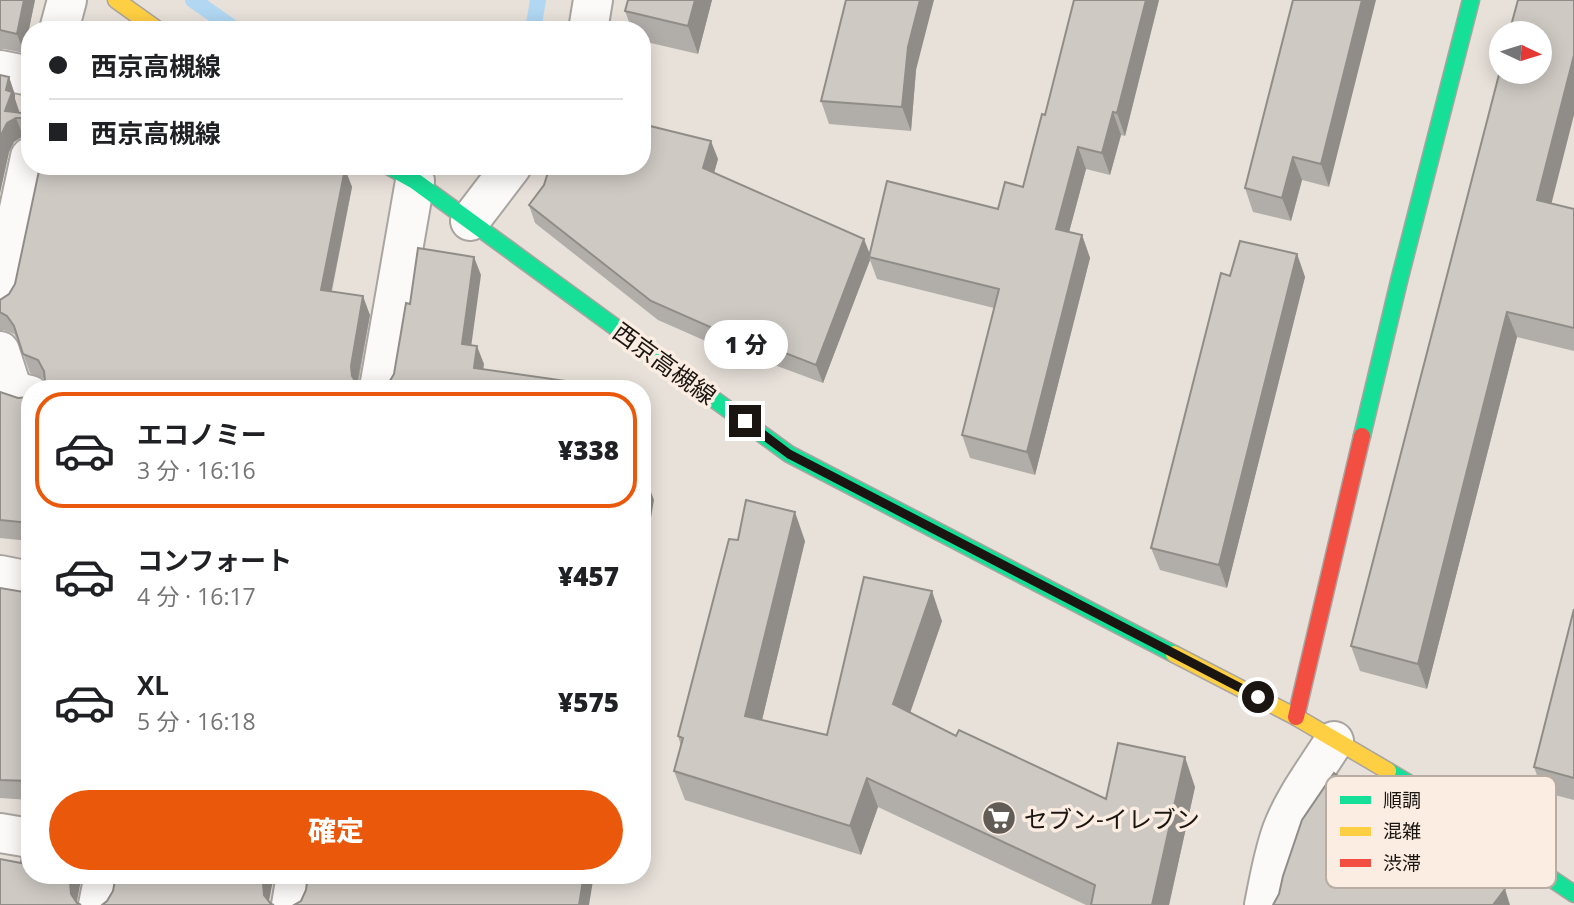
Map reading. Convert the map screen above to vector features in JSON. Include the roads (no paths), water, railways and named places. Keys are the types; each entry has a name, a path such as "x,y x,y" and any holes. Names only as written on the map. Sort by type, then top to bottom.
{"main road":[{"path":"116,0 145,21"},
{"path":"1296,717 1399,281 1471,0"},
{"name":"西京高槻線","path":"402,175 470,221 789,454 1296,717 1395,776"},
{"name":"西京高槻線","path":"1556,882 1574,894"}],"street":[{"path":"61,21 67,0"},
{"path":"590,21 593,0"},
{"path":"0,70 21,74"},
{"path":"0,298 26,175"},
{"path":"380,380 401,175"},
{"path":"470,221 505,175"},
{"path":"0,351 13,391 21,393"},
{"path":"0,575 21,579"},
{"path":"1264,905 1283,829 1296,802 1334,741"},
{"path":"0,833 21,836"},
{"path":"98,905 102,884"},
{"path":"291,905 294,884"}],"waterway":[{"path":"193,0 223,21"},
{"path":"534,21 538,0"}],"place":[{"name":"セブン-イレブン","path":"999,818"}]}
